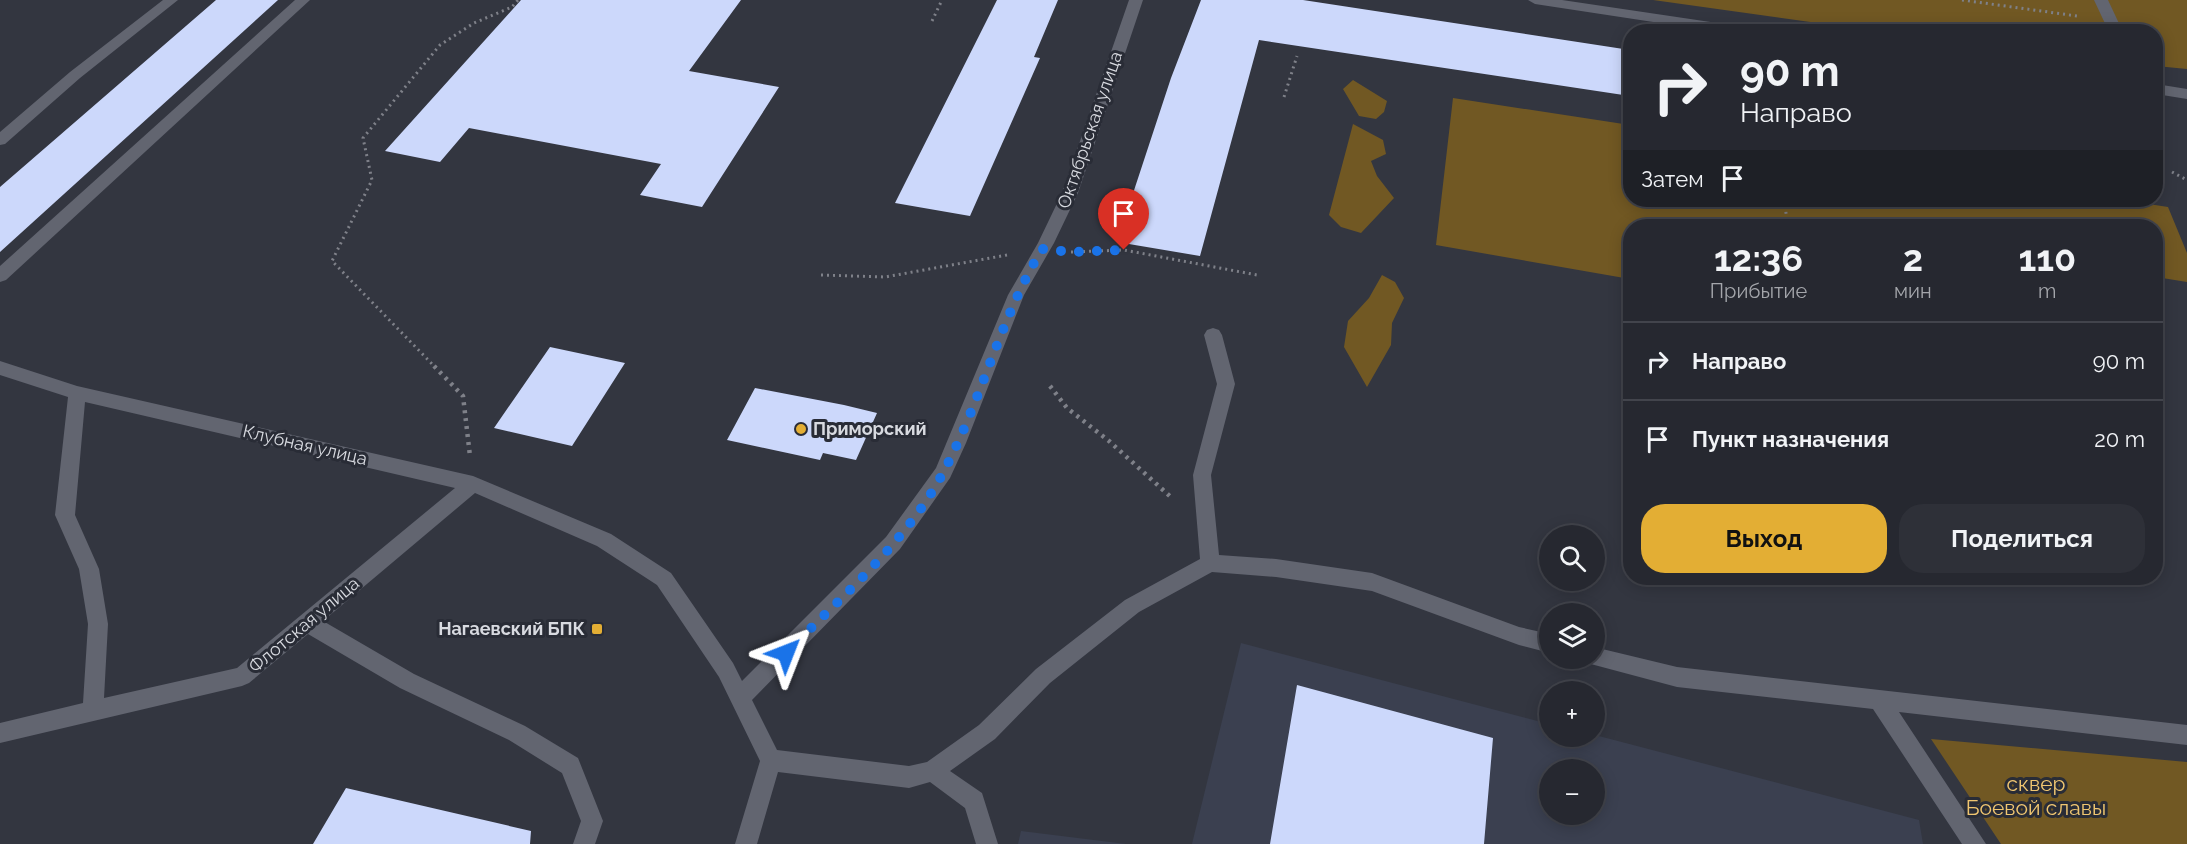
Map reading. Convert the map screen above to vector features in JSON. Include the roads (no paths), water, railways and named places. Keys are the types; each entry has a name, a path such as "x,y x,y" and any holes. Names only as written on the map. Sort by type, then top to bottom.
{"street":[{"path":"0,140 75,75 171,0"},
{"path":"0,276 303,0"},
{"name":"Октябрьская улица","path":"740,698 862,577 893,543 943,473 1016,295 1070,193 1136,0"},
{"path":"1535,0 1697,24"},
{"path":"2101,0 2112,24"},
{"path":"2163,90 2187,93"},
{"path":"1210,563 1202,475 1226,384 1213,335"},
{"name":"Клубная улица","path":"0,368 77,393 473,484 604,540 664,579 726,670 740,698"},
{"path":"77,393 65,515 88,569 98,624 93,711"},
{"name":"Флотская улица","path":"0,733 242,676 473,484"},
{"path":"771,760 909,777 932,771 987,732 1043,676 1132,606 1210,563 1276,568 1372,582 1519,636 1539,641"},
{"path":"307,623 407,681 518,733 570,766 592,821 584,844"},
{"path":"1605,659 1677,677 2187,735"},
{"path":"740,698 771,760 746,844"},
{"path":"1878,699 1975,844"},
{"path":"932,771 974,801 987,844"}],"place":[{"name":"Приморский","path":"801,429"},
{"name":"Нагаевский БПК","path":"597,629"}],"park label":[{"name":"сквер Боевой славы","path":"2036,796"}]}
